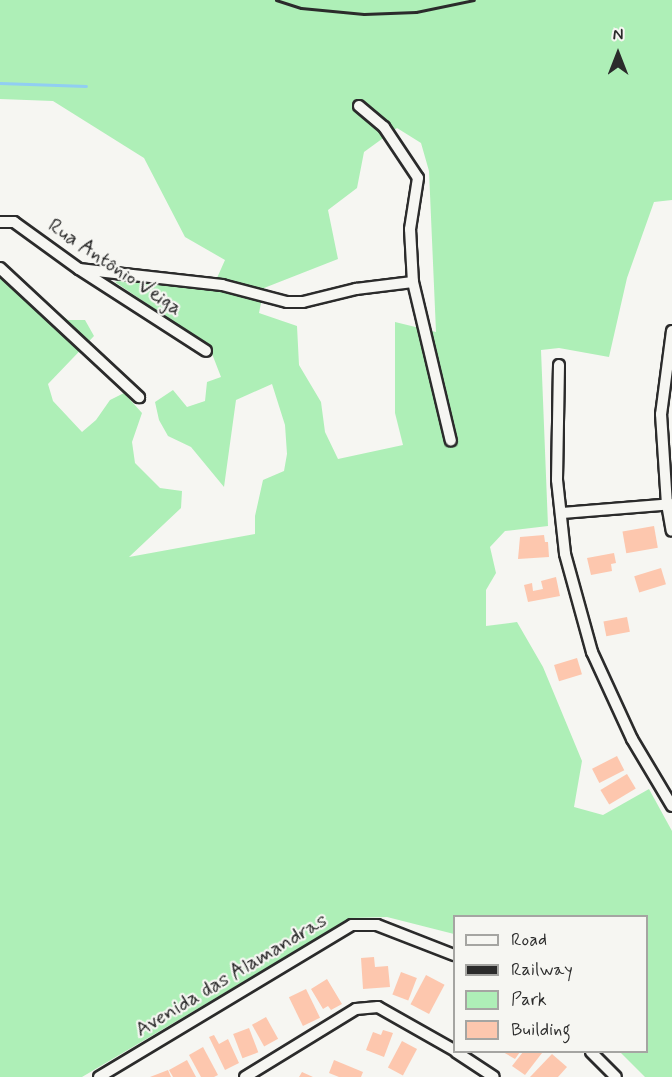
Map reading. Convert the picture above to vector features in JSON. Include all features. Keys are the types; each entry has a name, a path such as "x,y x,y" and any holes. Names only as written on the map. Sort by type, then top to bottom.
{"street":[{"path":"359,106 384,127 418,178 410,229 413,282 451,441"},
{"name":"Rua Antônio Veiga","path":"0,222 14,222 79,269 206,351"},
{"path":"0,268 139,397"},
{"path":"79,269 222,285 287,302 303,302 356,289 413,282"},
{"path":"672,331 661,414 672,531"},
{"path":"559,365 557,480 565,554 592,652 632,739 672,806"},
{"path":"561,513 670,504"},
{"name":"Avenida das Alamandras","path":"99,1077 352,925 377,925 453,955"},
{"path":"245,1077 356,1009 378,1007 453,1050"},
{"path":"458,1053 494,1077"},
{"path":"592,1053 616,1077"},
{"path":"261,1067 268,1077"}],"green space":[{"path":"0,0 672,0 672,200 654,202 627,278 609,357 559,348 541,350 548,526 505,531 490,547 496,573 486,590 486,626 517,622 543,667 582,761 574,807 603,815 649,789 672,831 672,1077 645,1077 621,1053 648,1053 648,915 453,915 453,934 387,917 351,918 82,1077 0,1077 0,270 68,320 85,320 94,336 48,384 53,401 82,432 96,420 110,400 124,393 142,413 132,442 135,463 160,488 182,491 181,508 129,557 255,534 255,516 263,480 284,471 287,454 285,425 272,384 236,400 224,487 191,447 168,436 159,420 155,402 173,390 187,407 205,401 207,382 221,377 209,346 115,282 160,271 217,278 225,260 185,237 144,158 53,101 0,99","holes":["397,128 421,143 429,171 436,332 395,322 395,413 403,445 338,459 325,432 321,402 299,365 297,326 259,313 264,288 338,259 328,210 357,188 364,152"]}],"building":[{"path":"654,526 658,548 626,553 622,532"},
{"path":"544,535 545,542 548,542 549,557 518,559 520,537"},
{"path":"614,553 616,563 611,564 612,571 591,575 587,558"},
{"path":"661,568 666,584 639,592 634,576"},
{"path":"556,577 560,596 528,602 524,585 532,583 533,591 543,589 541,581"},
{"path":"627,617 630,632 606,636 603,622"},
{"path":"577,658 582,674 559,681 554,665"},
{"path":"617,756 624,770 599,783 592,769"},
{"path":"627,774 636,789 609,805 600,790"},
{"path":"374,957 375,967 388,966 390,987 363,989 361,958"},
{"path":"401,972 417,978 408,1000 392,994"},
{"path":"426,975 445,985 429,1014 411,1004"},
{"path":"327,979 342,1004 331,1010 328,1006 323,1009 311,989"},
{"path":"306,989 320,1018 303,1026 289,997"},
{"path":"266,1017 278,1039 264,1047 252,1025"},
{"path":"249,1028 258,1052 242,1058 233,1034"},
{"path":"383,1030 393,1033 384,1057 366,1050 373,1032 381,1035"},
{"path":"214,1035 219,1044 228,1039 239,1063 225,1070 209,1037"},
{"path":"402,1041 417,1049 403,1075 388,1067"},
{"path":"203,1047 218,1075 214,1077 201,1077 189,1055"},
{"path":"505,1053 519,1053 515,1059"},
{"path":"522,1053 542,1053 525,1075 512,1066"},
{"path":"552,1054 567,1067 558,1077 530,1077"},
{"path":"187,1060 196,1077 173,1077 169,1070"},
{"path":"334,1060 363,1072 361,1077 339,1077 329,1073"},
{"path":"168,1070 171,1077 150,1077"},
{"path":"302,1072 313,1077 299,1077"}],"waterway":[{"path":"0,83 86,86"}],"railway":[{"path":"276,0 301,8 364,14 416,12 474,0"}]}
